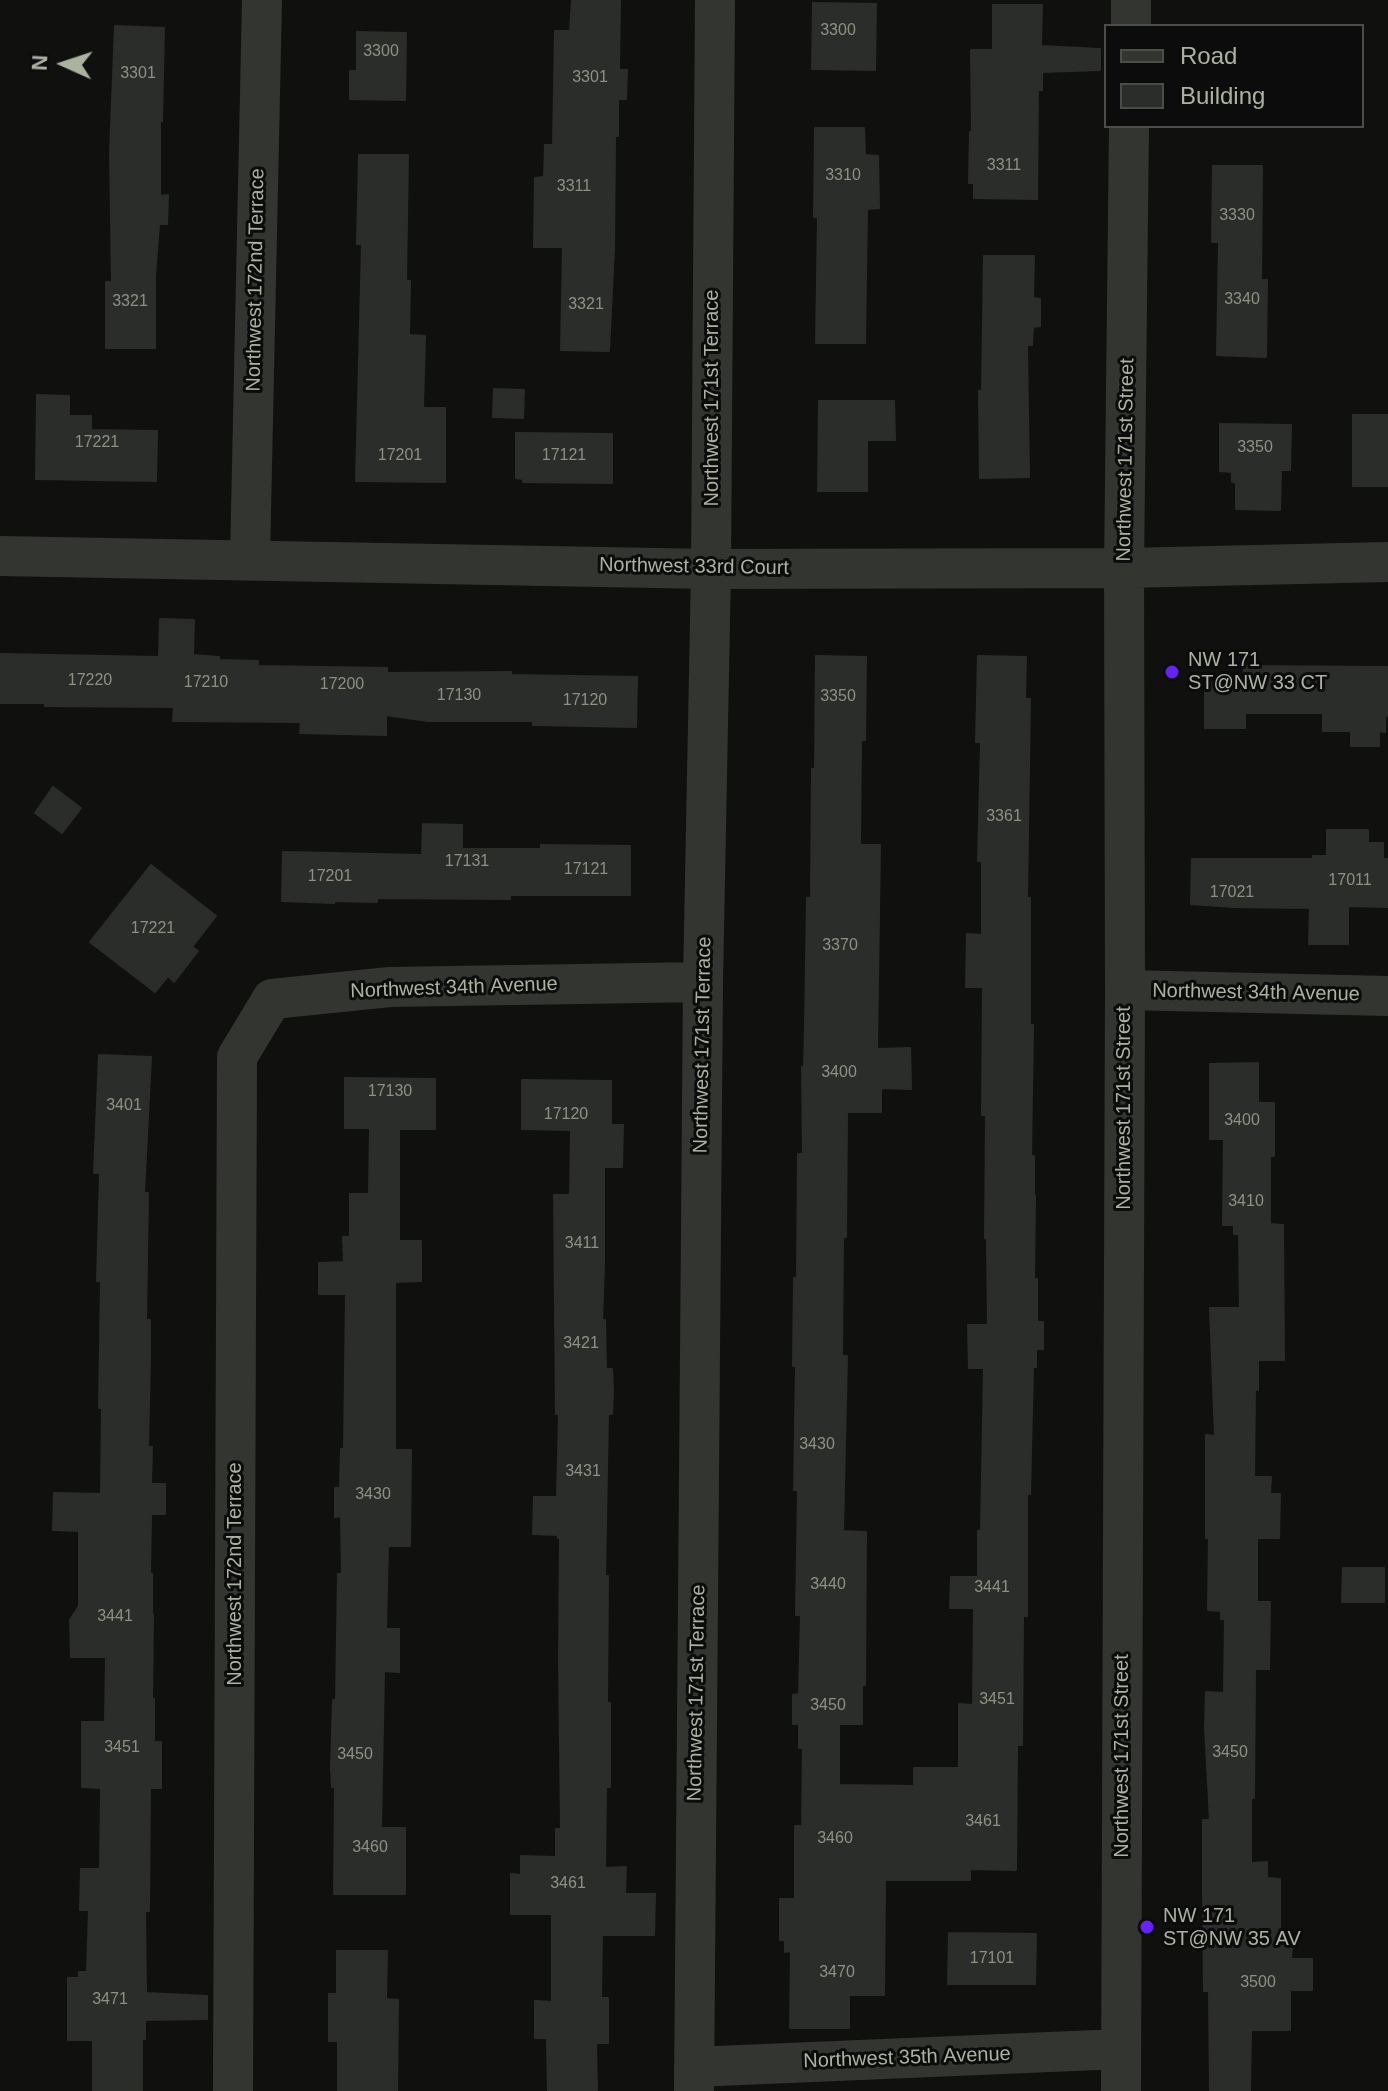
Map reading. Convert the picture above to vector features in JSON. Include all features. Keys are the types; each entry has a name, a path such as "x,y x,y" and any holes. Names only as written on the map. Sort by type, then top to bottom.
{"street":[{"name":"Northwest 172nd Terrace","path":"250,559 262,0"},
{"name":"Northwest 171st Terrace","path":"694,2079 715,0"},
{"path":"1131,0 1131,24"},
{"name":"Northwest 171st Street","path":"1121,2091 1124,568 1129,128"},
{"name":"Northwest 33rd Court","path":"0,556 711,569 1124,568 1388,562"},
{"name":"Northwest 34th Avenue","path":"237,1057 272,999 390,987 703,982"},
{"name":"Northwest 34th Avenue","path":"1125,990 1388,996"},
{"name":"Northwest 172nd Terrace","path":"233,2091 237,1057"},
{"name":"Northwest 35th Avenue","path":"694,2079 1121,2049"}],"building":[{"path":"572,0 620,0 619,70 627,70 626,99 618,99 618,136 615,136 609,351 561,350 563,247 534,247 535,178 544,177 545,145 553,145 555,31 570,31"},
{"path":"813,3 876,4 875,70 812,69"},
{"path":"993,5 1042,5 1041,46 1100,49 1100,70 1042,72 1042,90 1038,90 1037,199 974,198 974,183 969,183 971,50 993,50"},
{"path":"115,26 164,28 160,196 168,195 167,224 159,224 155,348 106,348 106,282 112,282 110,152"},
{"path":"357,32 406,33 405,100 350,99 350,71 357,71"},
{"path":"815,128 864,128 865,155 878,156 879,208 867,209 865,343 816,343 818,217 814,217"},
{"path":"359,155 408,155 406,281 410,281 409,335 425,336 423,408 445,408 445,482 356,481 362,244 357,244"},
{"path":"1213,166 1262,166 1261,280 1267,280 1266,357 1217,355 1219,242 1212,242"},
{"path":"984,256 1034,256 1033,298 1040,299 1040,326 1033,327 1032,345 1027,345 1029,477 980,478 979,391 982,391"},
{"path":"494,389 524,390 523,418 493,417"},
{"path":"37,395 69,396 69,416 91,416 91,430 157,431 156,481 36,479"},
{"path":"819,401 894,401 895,440 867,440 867,491 818,491"},
{"path":"1353,415 1388,415 1388,486 1353,486"},
{"path":"1220,424 1291,425 1290,470 1281,470 1280,510 1236,509 1236,482 1232,482 1232,472 1220,471"},
{"path":"516,433 612,434 612,483 523,482 523,479 516,478"},
{"path":"160,619 194,620 193,655 219,657 219,660 258,661 258,666 387,668 387,673 511,672 511,675 637,677 636,727 533,725 533,721 428,721 386,715 386,735 300,733 301,722 173,721 174,707 0,703 0,654 159,657"},
{"path":"816,656 866,657 860,845 880,845 877,1049 910,1048 911,1089 881,1088 881,1112 847,1112 846,1237 843,1237 842,1356 847,1356 843,1531 866,1532 865,1685 862,1685 862,1724 839,1724 839,1785 914,1786 914,1768 959,1768 959,1704 973,1705 974,1608 950,1608 951,1577 978,1577 984,1368 969,1368 968,1325 988,1325 986,1115 982,1115 983,987 966,987 967,934 982,935 982,861 978,861 981,742 976,742 978,656 1026,657 1025,699 1030,699 1027,898 1030,898 1030,1025 1033,1025 1031,1156 1034,1156 1035,1196 1034,1279 1037,1279 1037,1322 1043,1322 1043,1349 1036,1349 1036,1367 1033,1367 1030,1494 1027,1494 1027,1616 1023,1616 1022,1745 1017,1745 1016,1870 970,1869 970,1880 885,1880 884,1995 849,1995 849,2028 790,2028 791,1951 785,1952 785,1940 780,1940 780,1899 795,1899 795,1826 802,1826 803,1748 799,1748 799,1724 793,1724 793,1695 799,1694 801,1615 796,1615 798,1490 794,1490 794,1278 797,1278 798,1154 803,1154 802,1067 807,898 811,898"},
{"path":"1244,666 1388,667 1388,716 1385,715 1385,732 1379,731 1379,746 1351,746 1351,731 1323,731 1323,713 1245,713 1245,728 1205,728 1205,682 1234,682 1234,678 1244,678"},
{"path":"53,787 81,808 62,833 35,813"},
{"path":"423,824 462,825 462,849 541,849 541,845 630,846 630,895 510,895 510,899 377,898 377,902 334,903 282,901 283,852 422,855"},
{"path":"1327,830 1368,830 1368,843 1383,843 1383,859 1388,859 1388,907 1348,906 1348,944 1309,944 1310,908 1191,904 1192,859 1313,859 1313,856 1327,856"},
{"path":"151,865 216,916 192,947 198,951 174,982 168,976 155,992 90,942"},
{"path":"99,1055 151,1057 144,1193 148,1193 146,1320 150,1320 148,1447 152,1447 151,1484 165,1484 165,1514 151,1514 152,1699 154,1742 161,1742 161,1788 150,1788 149,1911 145,1911 146,1993 207,1996 207,2019 145,2020 142,2091 93,2091 93,2040 68,2040 68,1978 79,1978 79,1972 87,1972 89,1910 80,1910 81,1869 100,1869 101,1788 82,1787 82,1722 105,1722 106,1657 71,1657 70,1620 79,1606 79,1531 53,1530 54,1493 101,1494 101,1281 97,1281 100,1173 94,1173"},
{"path":"1258,1063 1258,1103 1274,1103 1270,1224 1283,1225 1284,1360 1258,1360 1258,1390 1255,1390 1254,1477 1271,1477 1270,1494 1280,1494 1279,1538 1257,1538 1257,1602 1270,1602 1269,1669 1255,1669 1251,1863 1267,1862 1267,1878 1280,1879 1280,1946 1292,1946 1291,1959 1312,1959 1312,1990 1290,1990 1290,2030 1251,2030 1250,2091 1210,2091 1209,1991 1204,1991 1203,1897 1203,1820 1210,1820 1206,1692 1224,1693 1225,1619 1221,1619 1221,1611 1208,1610 1206,1435 1215,1436 1210,1308 1240,1308 1239,1234 1234,1234 1234,1225 1223,1225 1224,1139 1210,1139 1210,1064"},
{"path":"345,1078 435,1079 435,1129 399,1129 399,1241 421,1241 421,1281 395,1282 395,1450 411,1450 410,1546 388,1546 386,1629 399,1629 399,1672 384,1671 381,1828 405,1828 405,1894 334,1894 335,1787 332,1787 331,1768 333,1700 336,1700 338,1574 342,1574 341,1516 335,1517 335,1488 340,1488 341,1449 344,1449 346,1294 319,1294 319,1263 344,1262 343,1237 350,1237 350,1194 369,1194 370,1128 345,1128"},
{"path":"522,1080 611,1081 611,1125 623,1125 622,1167 604,1167 602,1320 605,1320 606,1369 612,1369 613,1391 612,1414 608,1414 605,1576 608,1576 610,1787 606,1787 605,1868 626,1867 625,1894 655,1894 654,1935 602,1935 601,1998 608,1998 608,2043 596,2043 597,2091 548,2091 547,2038 535,2038 535,2001 552,2002 552,1914 511,1914 511,1874 521,1875 521,1856 556,1857 556,1829 561,1829 560,1538 558,1535 533,1534 534,1497 557,1497 559,1414 556,1414 554,1195 570,1195 571,1130 522,1129"},
{"path":"1343,1568 1384,1568 1384,1602 1342,1602"},
{"path":"949,1933 1036,1934 1035,1984 948,1984"},
{"path":"337,1951 387,1951 386,1999 398,2000 397,2091 338,2091 338,2041 329,2041 329,1994 337,1994"}],"place":[{"name":"NW 171 ST@NW 33 CT","path":"1172,672"},
{"name":"NW 171 ST@NW 35 AV","path":"1147,1927"}]}
